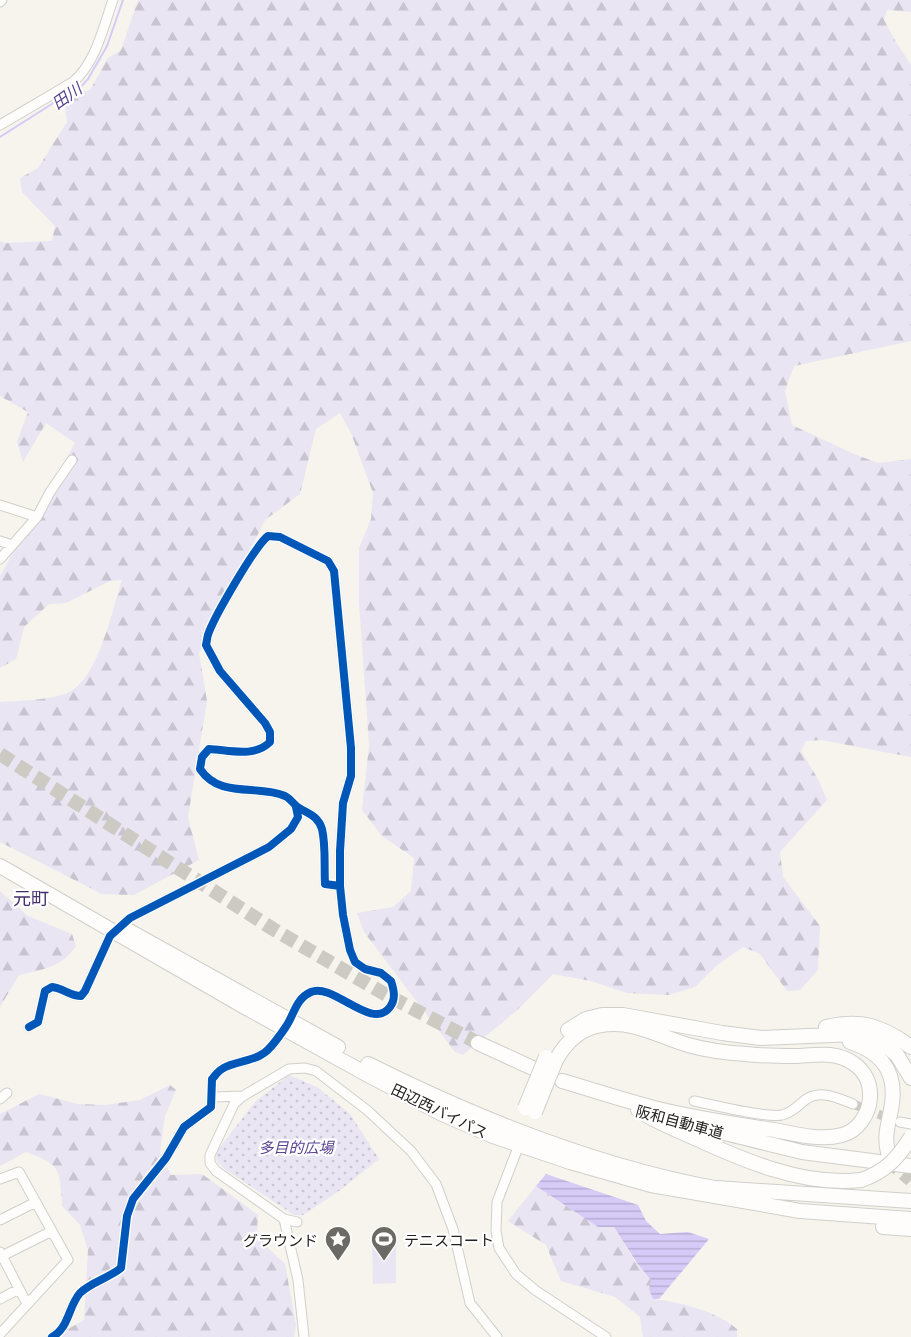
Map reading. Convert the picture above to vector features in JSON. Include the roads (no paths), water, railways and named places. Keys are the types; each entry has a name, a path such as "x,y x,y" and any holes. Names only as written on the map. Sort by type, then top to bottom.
{"highway":[{"name":"田辺西バイパス","path":"0,866 243,1006 287,1024 425,1093 523,1132 665,1178 823,1204 911,1210"},
{"path":"519,1145 556,1042 569,1029 586,1019 602,1015 623,1015 761,1038 855,1034 886,1046 897,1055 911,1078"},
{"path":"777,1037 852,1023 871,1025 890,1032 911,1047"},
{"name":"田辺西バイパス","path":"287,1024 442,1114 519,1145 651,1185 698,1194 800,1210 911,1219"},
{"path":"551,1058 571,1038 598,1025 626,1024 645,1028 688,1045 746,1054 795,1056 819,1053 839,1056 853,1063 863,1072 870,1091 868,1110 859,1124 840,1136 819,1138 710,1120 655,1108 562,1081"},
{"path":"668,1036 751,1049 830,1041 849,1041 866,1047 886,1066 892,1081 893,1095 886,1138 890,1158"},
{"name":"阪和自動車道","path":"478,1043 562,1081 638,1110 789,1149 890,1158 911,1166"},
{"path":"638,1110 654,1121 738,1159 813,1179 846,1182 861,1180 885,1169 898,1157 911,1137"},
{"path":"716,1188 911,1201"},
{"path":"698,1194 786,1215 911,1229"}],"street":[{"path":"0,125 81,75 90,62 113,0"},
{"path":"0,559 37,517 50,492 72,460"},
{"path":"0,505 37,517"},
{"path":"52,1337 59,1333 75,1299 82,1291 122,1268 127,1216 133,1199 166,1158 184,1127 211,1107 212,1079 222,1069 265,1052 287,1024 297,1003 314,990 325,991 365,1012 375,1014 386,1012 394,999 391,981 381,973 365,969 355,962 350,950 343,915 340,886 343,803 351,776 351,748 334,572 328,561 280,537 268,536 260,544 209,631 206,645 220,671 265,723 270,732 270,742 256,751 235,752 209,749 202,757 200,769 208,779 219,785 242,791 284,796 293,802 298,817 291,829 269,847 130,918"},
{"path":"0,541 12,545"},
{"path":"296,807 314,816 321,827 324,844 325,884 340,886"},
{"path":"29,1026 38,1022 45,991 52,987 62,988 73,996 81,996 86,991 110,936"},
{"path":"304,1337 298,1280 285,1224 216,1172 210,1163 210,1155 234,1104 243,1096 290,1069 305,1068 316,1071 367,1110 404,1144 436,1184 453,1229 471,1303 497,1337"},
{"path":"694,1101 769,1115 783,1115 796,1108 807,1098 818,1095 829,1095 854,1104"},
{"path":"213,1097 243,1096"},
{"path":"900,1122 911,1124"},
{"path":"519,1145 496,1202 496,1231 499,1248 516,1274 535,1290 606,1337"},
{"path":"0,1179 19,1172 68,1260 0,1334"},
{"path":"0,1220 36,1202"},
{"path":"27,1304 1,1255 52,1231"},
{"path":"0,1299 19,1289"}],"waterway":[{"name":"田川","path":"0,137 55,102 76,92 88,79 107,46 123,0"}],"tunnel":[{"path":"0,754 273,929 383,993 478,1043"},
{"path":"853,1104 893,1120"},
{"path":"891,1157 897,1168 911,1180"}],"place":[{"name":"グラウンド","path":"338,1262"},
{"name":"テニスコート","path":"384,1262"}],"district":[{"name":"元町","path":"31,897"}],"park label":[{"name":"多目的広場","path":"296,1146"}]}
